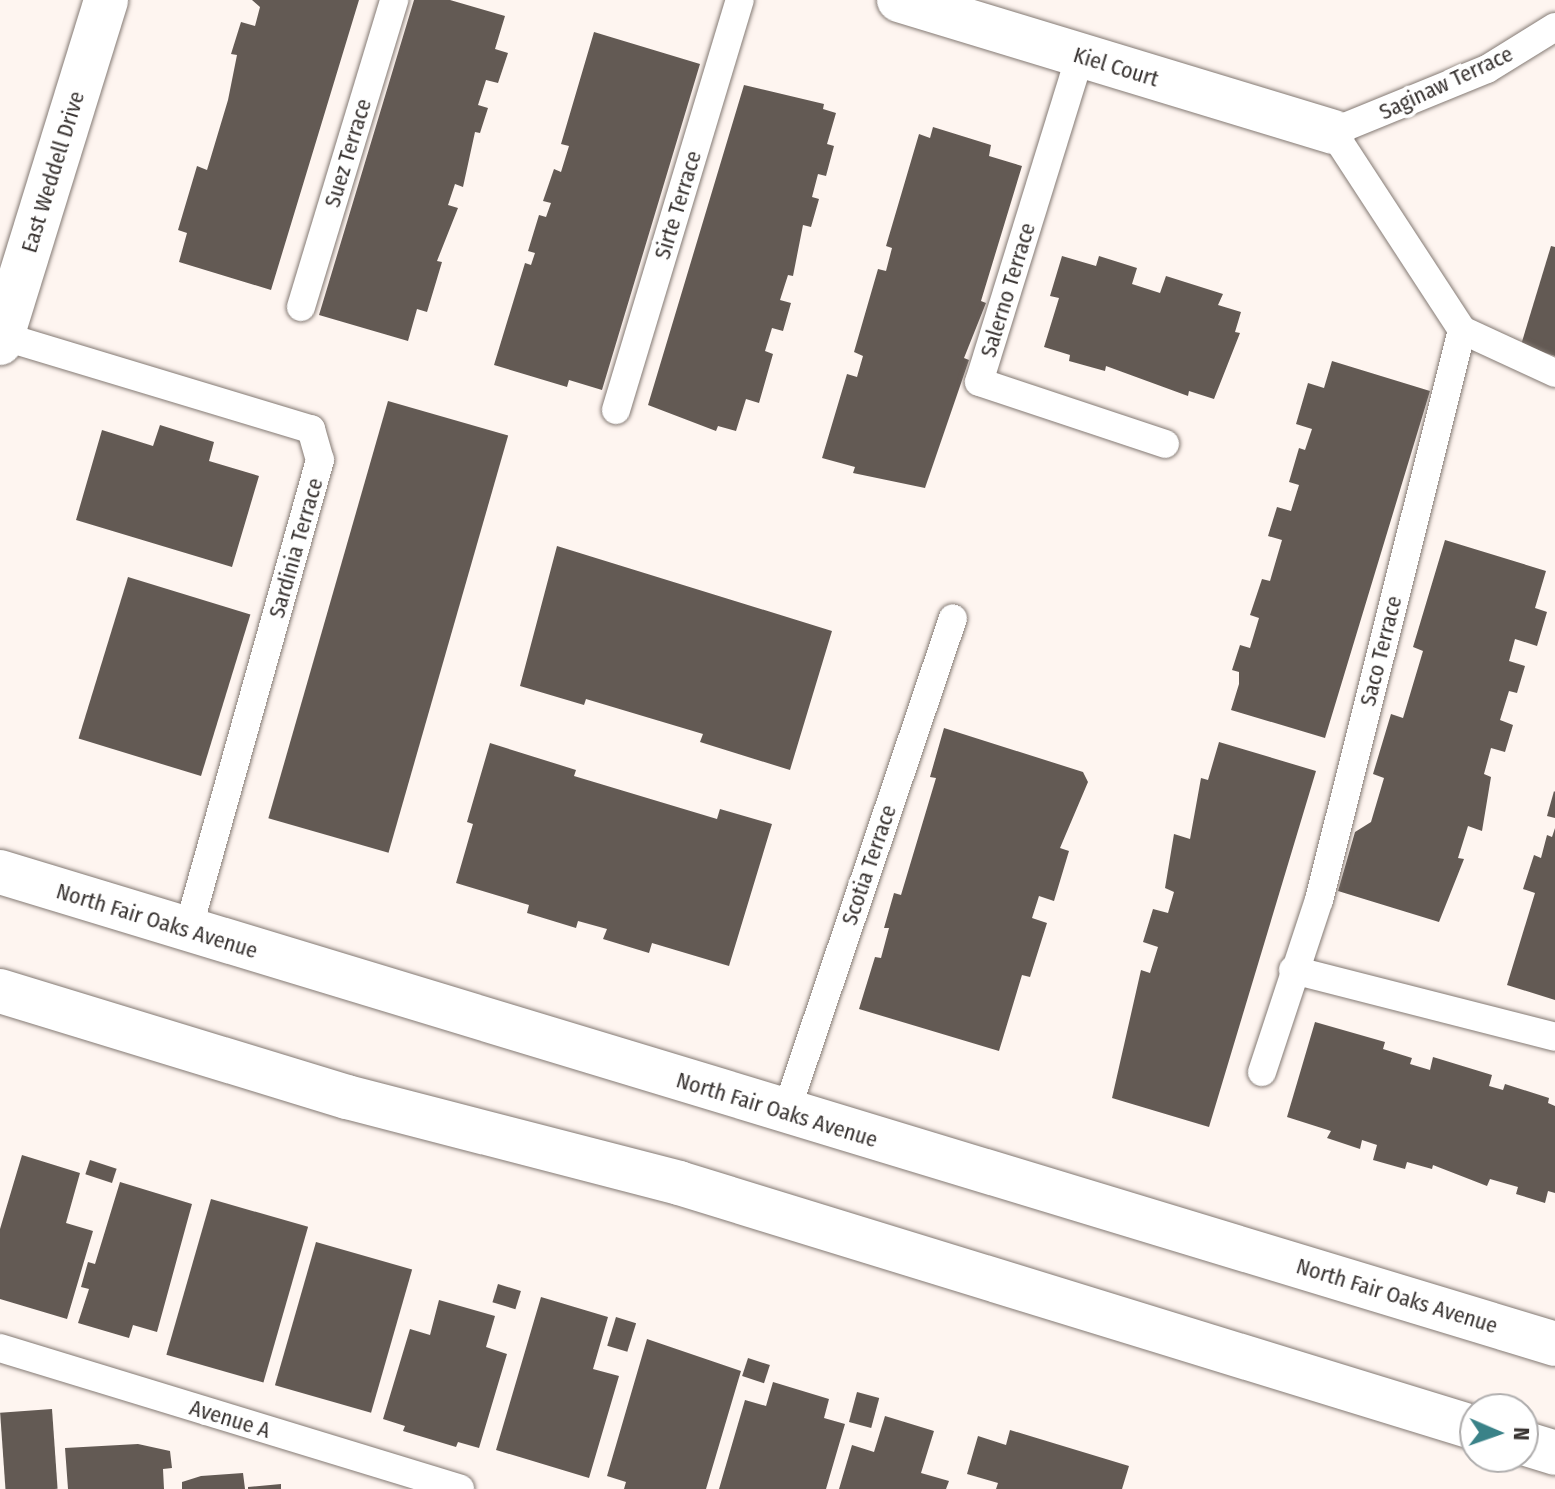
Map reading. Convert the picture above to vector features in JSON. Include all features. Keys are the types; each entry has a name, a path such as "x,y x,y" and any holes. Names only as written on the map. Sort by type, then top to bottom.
{"main road":[{"name":"East Weddell Drive","path":"1,340 106,0"},
{"name":"Kiel Court","path":"899,0 1333,132"},
{"name":"North Fair Oaks Avenue","path":"0,872 1555,1344"},
{"path":"0,991 347,1097 693,1187 1459,1423"}],"lane":[{"name":"Suez Terrace","path":"301,307 394,0"},
{"name":"Sirte Terrace","path":"616,410 740,0"},
{"name":"Saginaw Terrace","path":"1333,132 1487,69 1555,27"},
{"name":"Salerno Terrace","path":"1080,56 979,382 1165,444"},
{"path":"1333,132 1462,330 1555,373"},
{"name":"Saco Terrace","path":"1262,1072 1293,970 1319,900 1462,330"},
{"name":"Sardinia Terrace","path":"1,340 311,429 320,460 188,931"},
{"name":"Scotia Terrace","path":"786,1112 953,618"},
{"path":"1293,970 1555,1037"},
{"name":"Avenue A","path":"0,1348 460,1489"}],"building":[{"path":"252,0 359,0 271,290 179,262 187,233 178,230 197,166 207,170 228,100 237,55 231,54 241,22 255,26 260,7"},
{"path":"414,0 450,0 505,16 495,49 508,53 498,83 486,80 478,105 488,108 480,133 475,132 463,187 455,184 448,205 458,208 437,261 442,262 427,312 417,309 408,341 319,315"},
{"path":"594,32 700,64 602,390 569,380 567,387 494,365 525,263 531,265 535,253 528,251 539,215 546,217 551,203 543,201 554,169 561,172 569,146 561,144"},
{"path":"744,85 824,104 823,109 836,113 827,144 834,146 826,176 818,174 812,197 819,199 811,227 803,225 793,276 788,275 780,300 791,303 783,331 772,328 765,351 773,354 759,403 746,399 736,431 718,426 716,431 648,405"},
{"path":"933,127 991,145 989,156 1022,166 981,301 986,303 964,358 969,360 925,488 853,473 855,467 822,458 847,374 857,377 863,356 854,352 878,269 886,271 892,248 886,246 919,134 930,138"},
{"path":"1551,246 1555,247 1555,356 1521,345"},
{"path":"1062,256 1096,266 1099,256 1137,268 1132,284 1160,293 1166,276 1223,294 1218,305 1241,312 1235,332 1240,333 1214,399 1189,391 1188,396 1106,366 1105,371 1069,361 1070,355 1044,347 1059,298 1050,296"},
{"path":"1332,361 1430,391 1325,738 1231,710 1239,684 1239,672 1232,670 1240,645 1250,648 1259,618 1250,615 1262,579 1270,581 1282,540 1268,536 1277,507 1291,511 1299,485 1289,482 1299,448 1305,450 1312,429 1296,424 1308,383 1324,388"},
{"path":"388,401 508,435 389,853 268,818"},
{"path":"160,425 214,442 209,461 259,476 232,567 76,520 102,430 153,446"},
{"path":"1445,540 1546,571 1535,608 1547,612 1537,646 1515,639 1509,661 1525,666 1517,693 1509,691 1500,720 1513,725 1505,752 1491,748 1484,774 1491,777 1482,831 1468,826 1458,858 1464,859 1439,922 1338,891 1355,832 1371,822 1384,778 1373,774 1391,714 1403,718 1423,651 1413,647"},
{"path":"557,546 832,631 790,770 700,742 703,734 586,699 584,705 520,686"},
{"path":"128,577 250,614 201,776 79,739"},
{"path":"944,728 1083,772 1088,782 1060,848 1069,851 1054,901 1039,896 1032,918 1047,923 1030,977 1022,975 999,1051 859,1009 875,957 881,958 889,928 884,928 894,893 901,895 936,778 930,777"},
{"path":"1219,742 1316,771 1209,1127 1112,1098 1141,970 1150,973 1158,947 1143,942 1153,909 1168,913 1174,892 1165,888 1174,834 1190,839 1201,778 1208,780"},
{"path":"490,743 576,770 574,776 717,819 720,809 772,824 729,966 652,943 649,953 603,939 607,929 578,921 576,928 527,913 529,905 456,883 473,824 467,822"},
{"path":"1555,792 1555,818 1547,816"},
{"path":"1555,828 1555,1000 1507,985 1535,893 1523,889 1534,855 1541,858 1547,835 1552,837"},
{"path":"1315,1022 1385,1042 1383,1049 1412,1058 1410,1064 1430,1070 1433,1057 1492,1075 1489,1086 1503,1090 1505,1084 1549,1098 1548,1103 1555,1106 1555,1193 1548,1191 1545,1203 1516,1194 1518,1187 1490,1179 1487,1186 1433,1165 1432,1169 1407,1162 1405,1169 1373,1160 1377,1145 1362,1140 1360,1149 1327,1138 1331,1131 1287,1117"},
{"path":"22,1155 80,1173 66,1223 93,1231 67,1319 0,1299 0,1229"},
{"path":"90,1160 117,1169 112,1183 85,1174"},
{"path":"120,1182 192,1204 157,1332 133,1325 129,1338 78,1323 89,1289 81,1287 88,1262 95,1264"},
{"path":"211,1199 308,1227 263,1383 166,1355"},
{"path":"316,1242 412,1270 371,1413 275,1385"},
{"path":"498,1284 521,1291 515,1309 492,1302"},
{"path":"541,1297 608,1317 593,1369 619,1376 589,1478 496,1450"},
{"path":"439,1300 495,1316 486,1347 507,1354 479,1448 458,1442 456,1447 403,1431 405,1426 383,1419 410,1329 430,1335"},
{"path":"616,1317 636,1323 627,1352 607,1346"},
{"path":"647,1339 741,1371 706,1489 624,1489 626,1482 607,1476"},
{"path":"748,1358 770,1365 764,1383 742,1376"},
{"path":"773,1382 829,1399 824,1418 845,1424 826,1489 719,1489 745,1400 766,1406"},
{"path":"857,1392 879,1398 871,1428 849,1422"},
{"path":"52,1409 58,1489 5,1489 0,1413"},
{"path":"885,1416 934,1431 921,1473 949,1481 946,1489 839,1489 852,1445 874,1452"},
{"path":"1010,1430 1129,1466 1122,1489 996,1489 998,1483 967,1474 978,1436 1006,1445"},
{"path":"138,1444 170,1451 172,1468 163,1469 164,1489 68,1489 65,1448"},
{"path":"243,1473 245,1489 182,1489 182,1482 201,1476"},
{"path":"281,1484 281,1489 248,1489 248,1487"}]}
